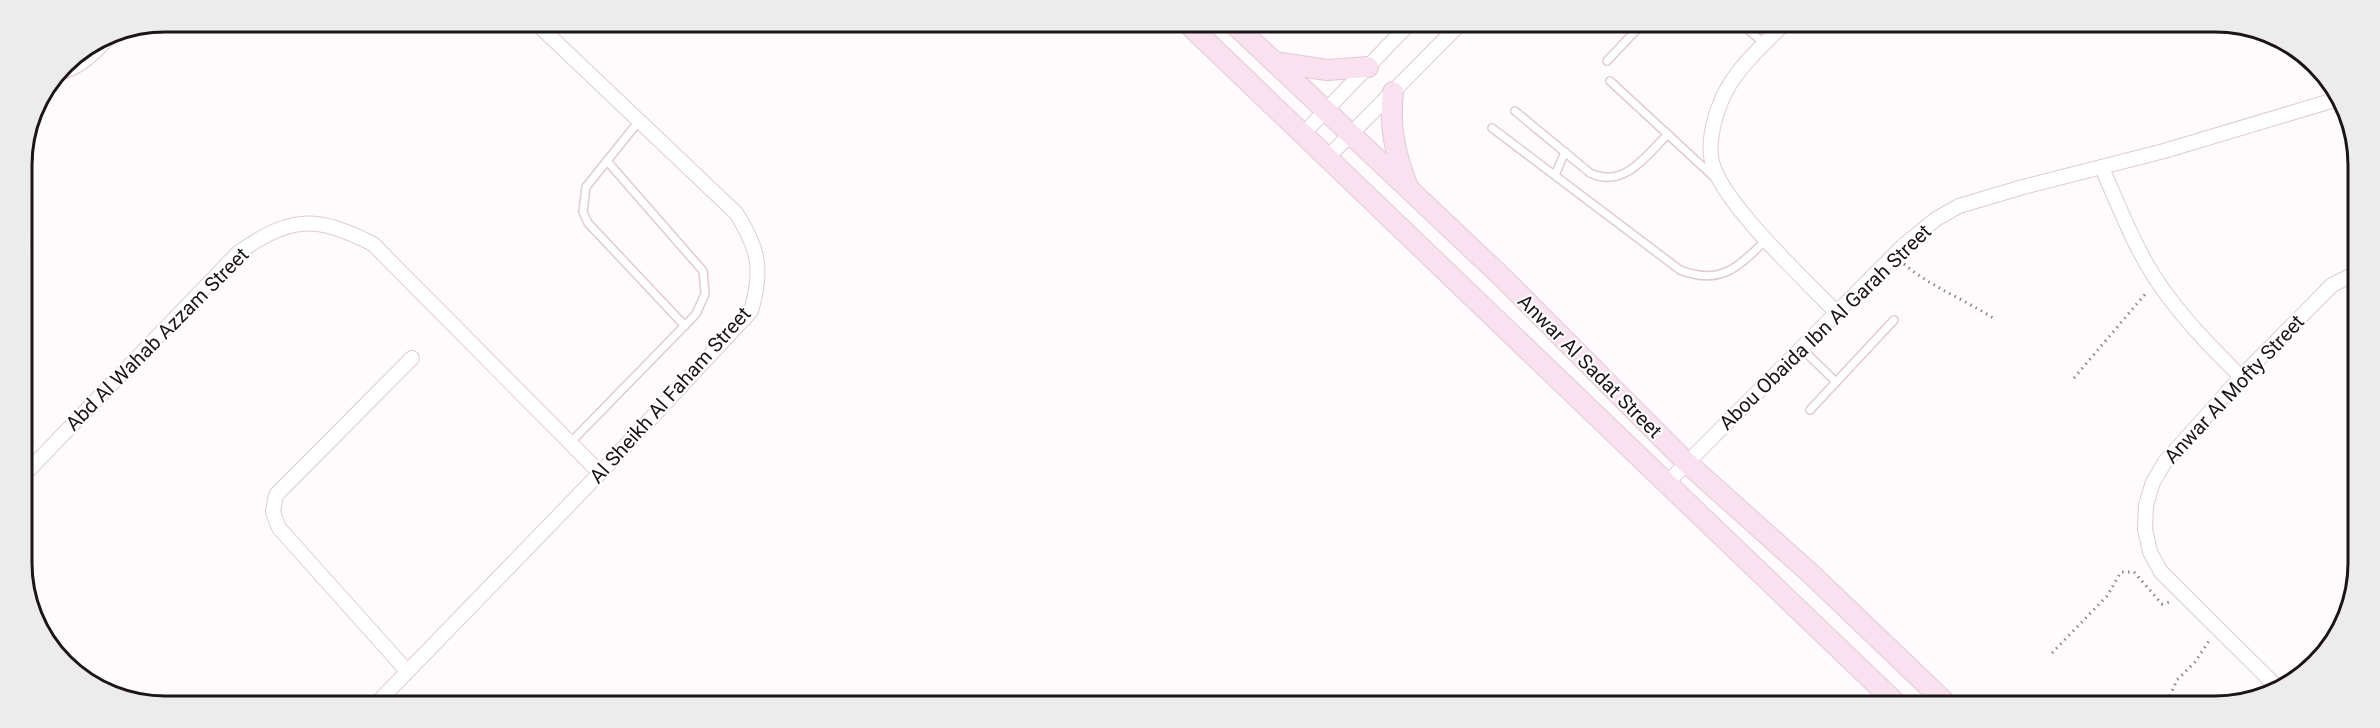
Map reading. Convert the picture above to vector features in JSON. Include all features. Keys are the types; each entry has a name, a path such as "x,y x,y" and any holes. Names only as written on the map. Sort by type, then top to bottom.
{"street":[{"name":"Al Sheikh Al Faham Street","path":"384,696 600,473 751,311 758,286 758,260 750,235 736,213 546,32"},
{"name":"Anwar Al Sadat Street","path":"1196,32 1889,696"},
{"name":"Anwar Al Sadat Street","path":"1242,32 1350,136 1502,277 1686,463 1810,573 1939,696"},
{"path":"1302,135 1401,32"},
{"path":"1327,158 1452,32"},
{"path":"1776,32 1727,90 1718,111 1712,138 1712,161 1720,182 1766,240 1837,313"},
{"path":"70,71 90,55"},
{"path":"1274,62 1327,70 1368,67"},
{"path":"1393,92 1392,135 1396,156 1410,192"},
{"name":"Abou Obaida Ibn Al Garah Street","path":"1667,483 1894,256 1936,219 1959,206 2023,187 2102,168 2332,101"},
{"path":"2102,168 2146,262 2166,294 2200,336 2241,377"},
{"name":"Abd Al Wahab Azzam Street","path":"32,465 238,253 268,232 304,223 340,227 373,244 600,473"},
{"name":"Anwar Al Mofty Street","path":"2273,683 2161,572 2150,552 2145,529 2146,505 2153,482 2165,462 2241,377 2332,285 2348,277"},
{"path":"407,671 279,528 273,512 276,495 412,358"}],"lane":[{"path":"1608,61 1635,32"},
{"path":"1750,32 1764,44"},
{"path":"1610,81 1720,182"},
{"path":"1515,111 1590,173 1610,179 1631,171 1668,134"},
{"path":"639,121 586,187 583,212 588,223 685,326"},
{"path":"1492,128 1680,270 1708,277 1735,268 1766,240"},
{"path":"1555,175 1565,152"},
{"path":"570,443 685,326 701,305 705,282 703,271 607,161"},
{"path":"1810,410 1894,320"},
{"path":"1801,348 1836,382"}],"path":[{"path":"1894,256 1938,290 1970,302 1996,320"},
{"path":"2074,378 2146,294"},
{"path":"2052,653 2107,596 2121,572 2125,570 2134,572 2162,604 2168,604"},
{"path":"2169,696 2177,680 2195,662 2211,639"}]}
